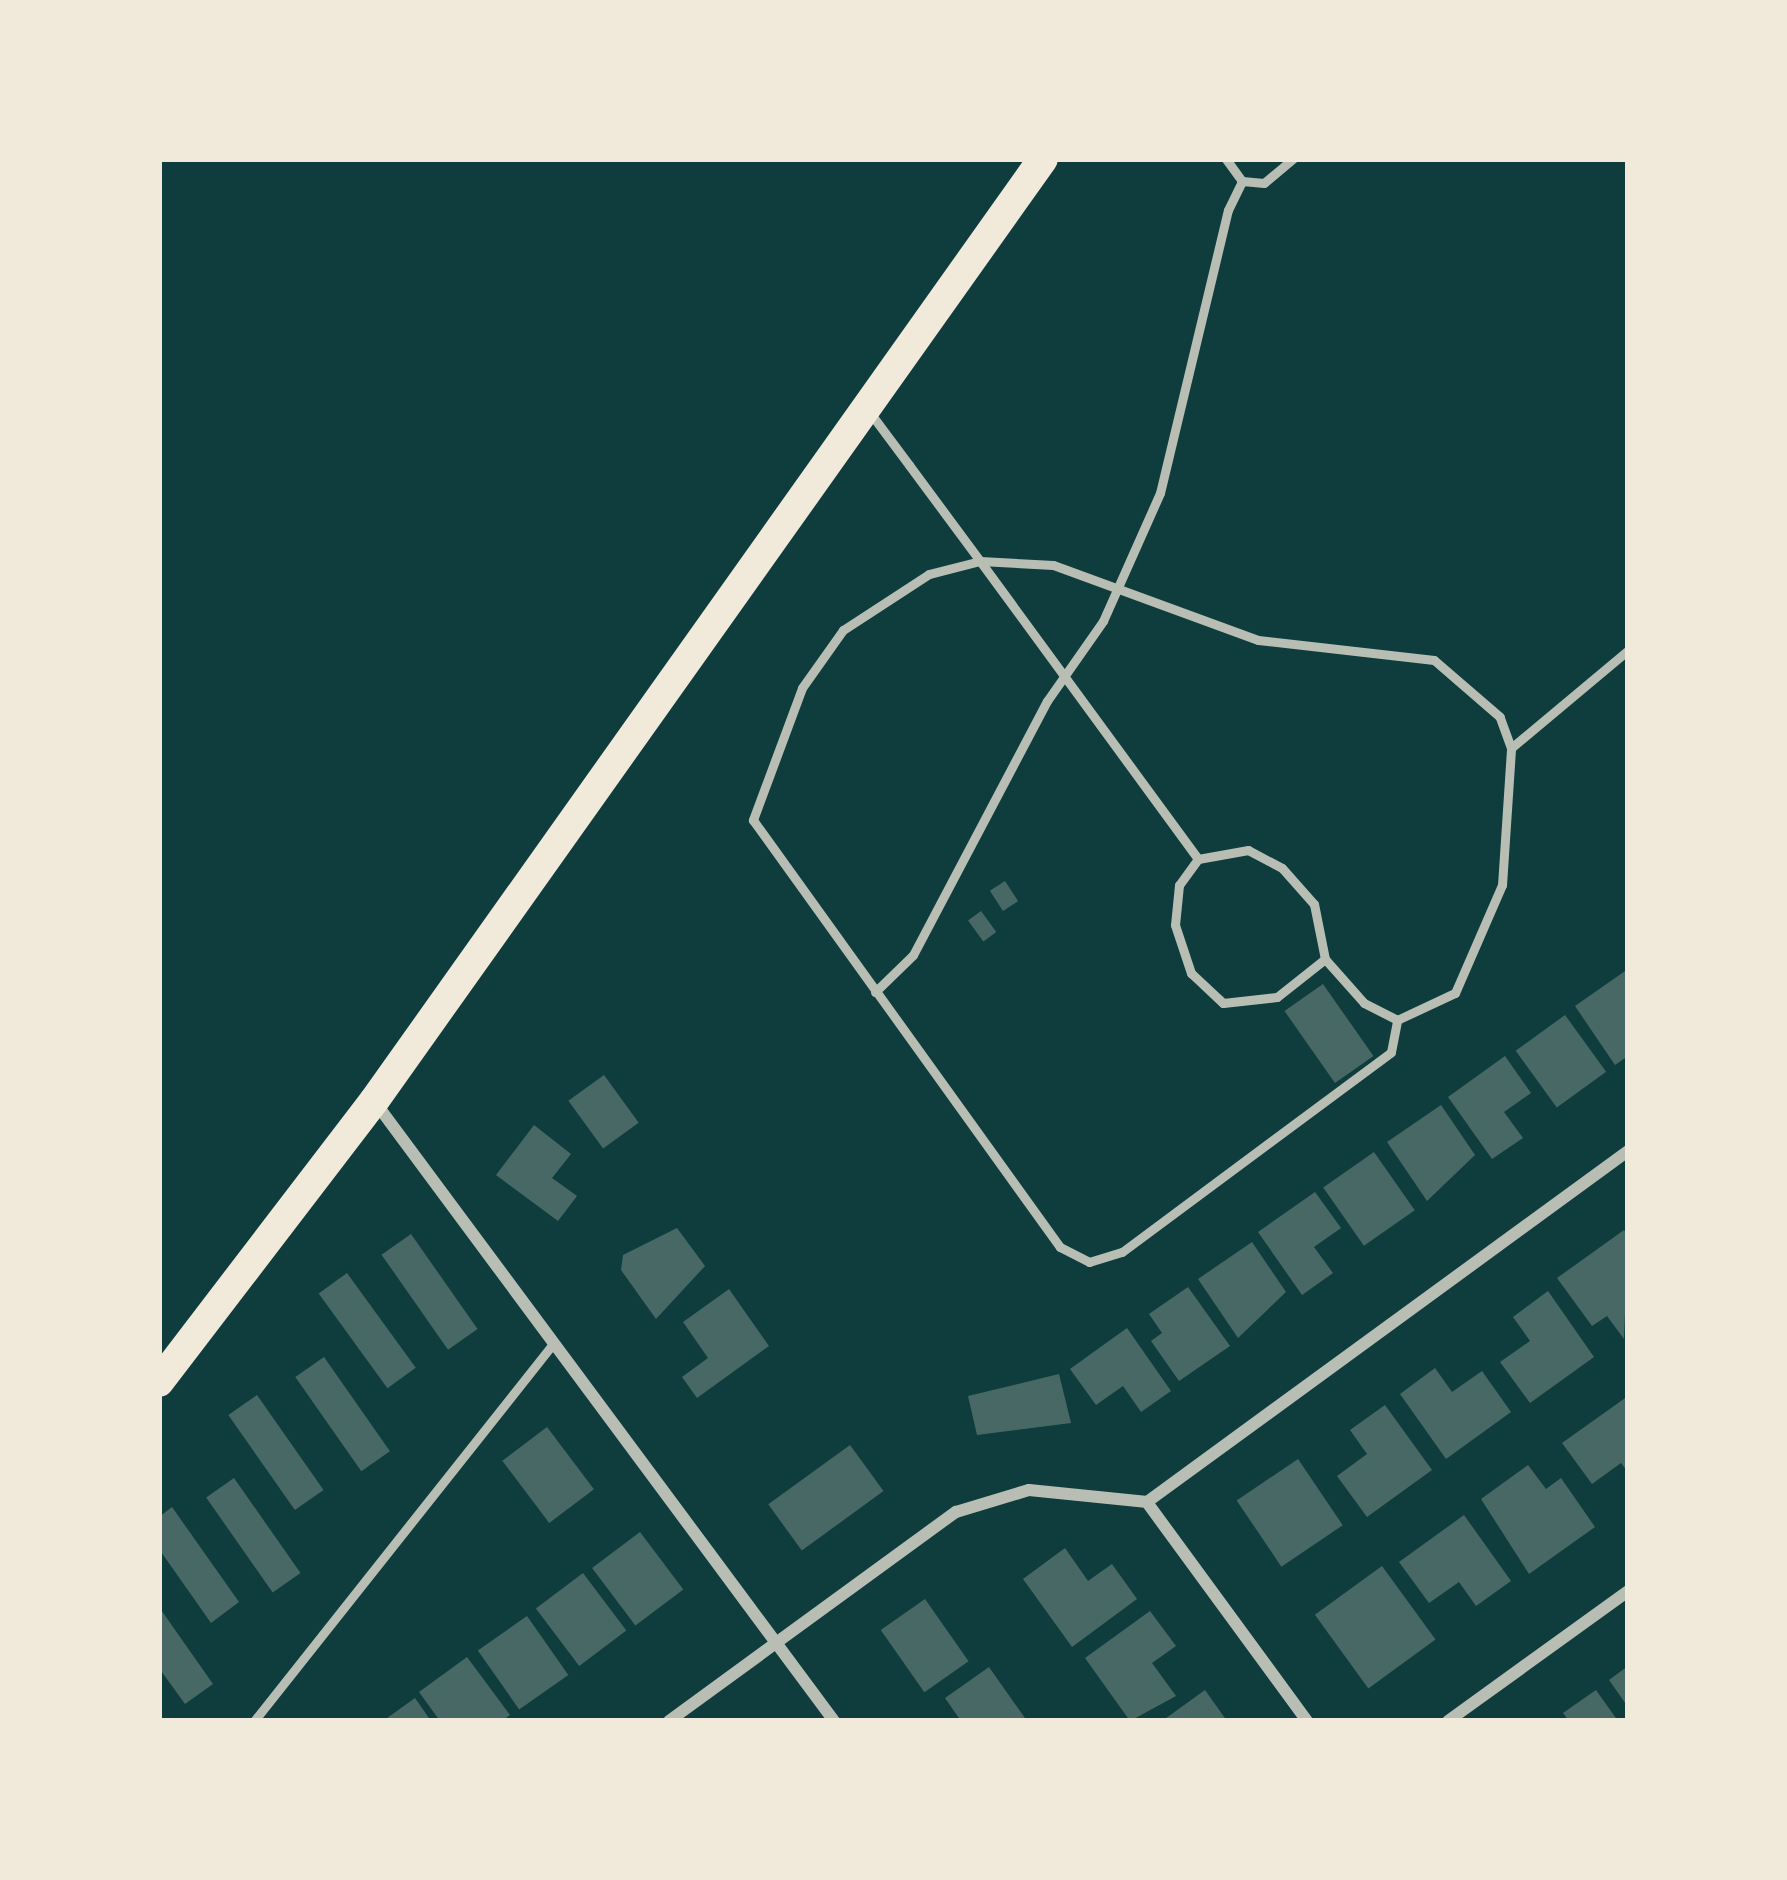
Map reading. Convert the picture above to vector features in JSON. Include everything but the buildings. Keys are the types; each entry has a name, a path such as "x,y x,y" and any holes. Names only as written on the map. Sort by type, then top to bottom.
{"main road":[{"path":"159,1382 374,1101 1043,159"}],"street":[{"path":"374,1101 834,1721"},
{"path":"669,1721 956,1512 1029,1490 1147,1502 1628,1151"},
{"path":"1147,1502 1307,1721"},
{"path":"1448,1721 1628,1591"}],"lane":[{"path":"1226,159 1241,181"},
{"path":"1241,181 1264,183 1293,159"},
{"path":"875,992 913,956 1117,588 1160,494 1204,281 1241,181"},
{"path":"865,406 1198,859"},
{"path":"1325,959 1258,1003 1240,1008 1206,992 1175,925 1179,885 1198,859 1248,850 1282,868 1314,904 1325,959 1364,1004 1397,1020 1436,1010 1472,969 1511,837 1511,748 1500,717 1434,660 1258,640 1053,565 980,561 902,585 843,630 802,688 752,810 875,992 1060,1247 1089,1262 1122,1252 1390,1052 1397,1020"},
{"path":"1511,748 1628,650"},
{"path":"254,1721 554,1343"}]}
